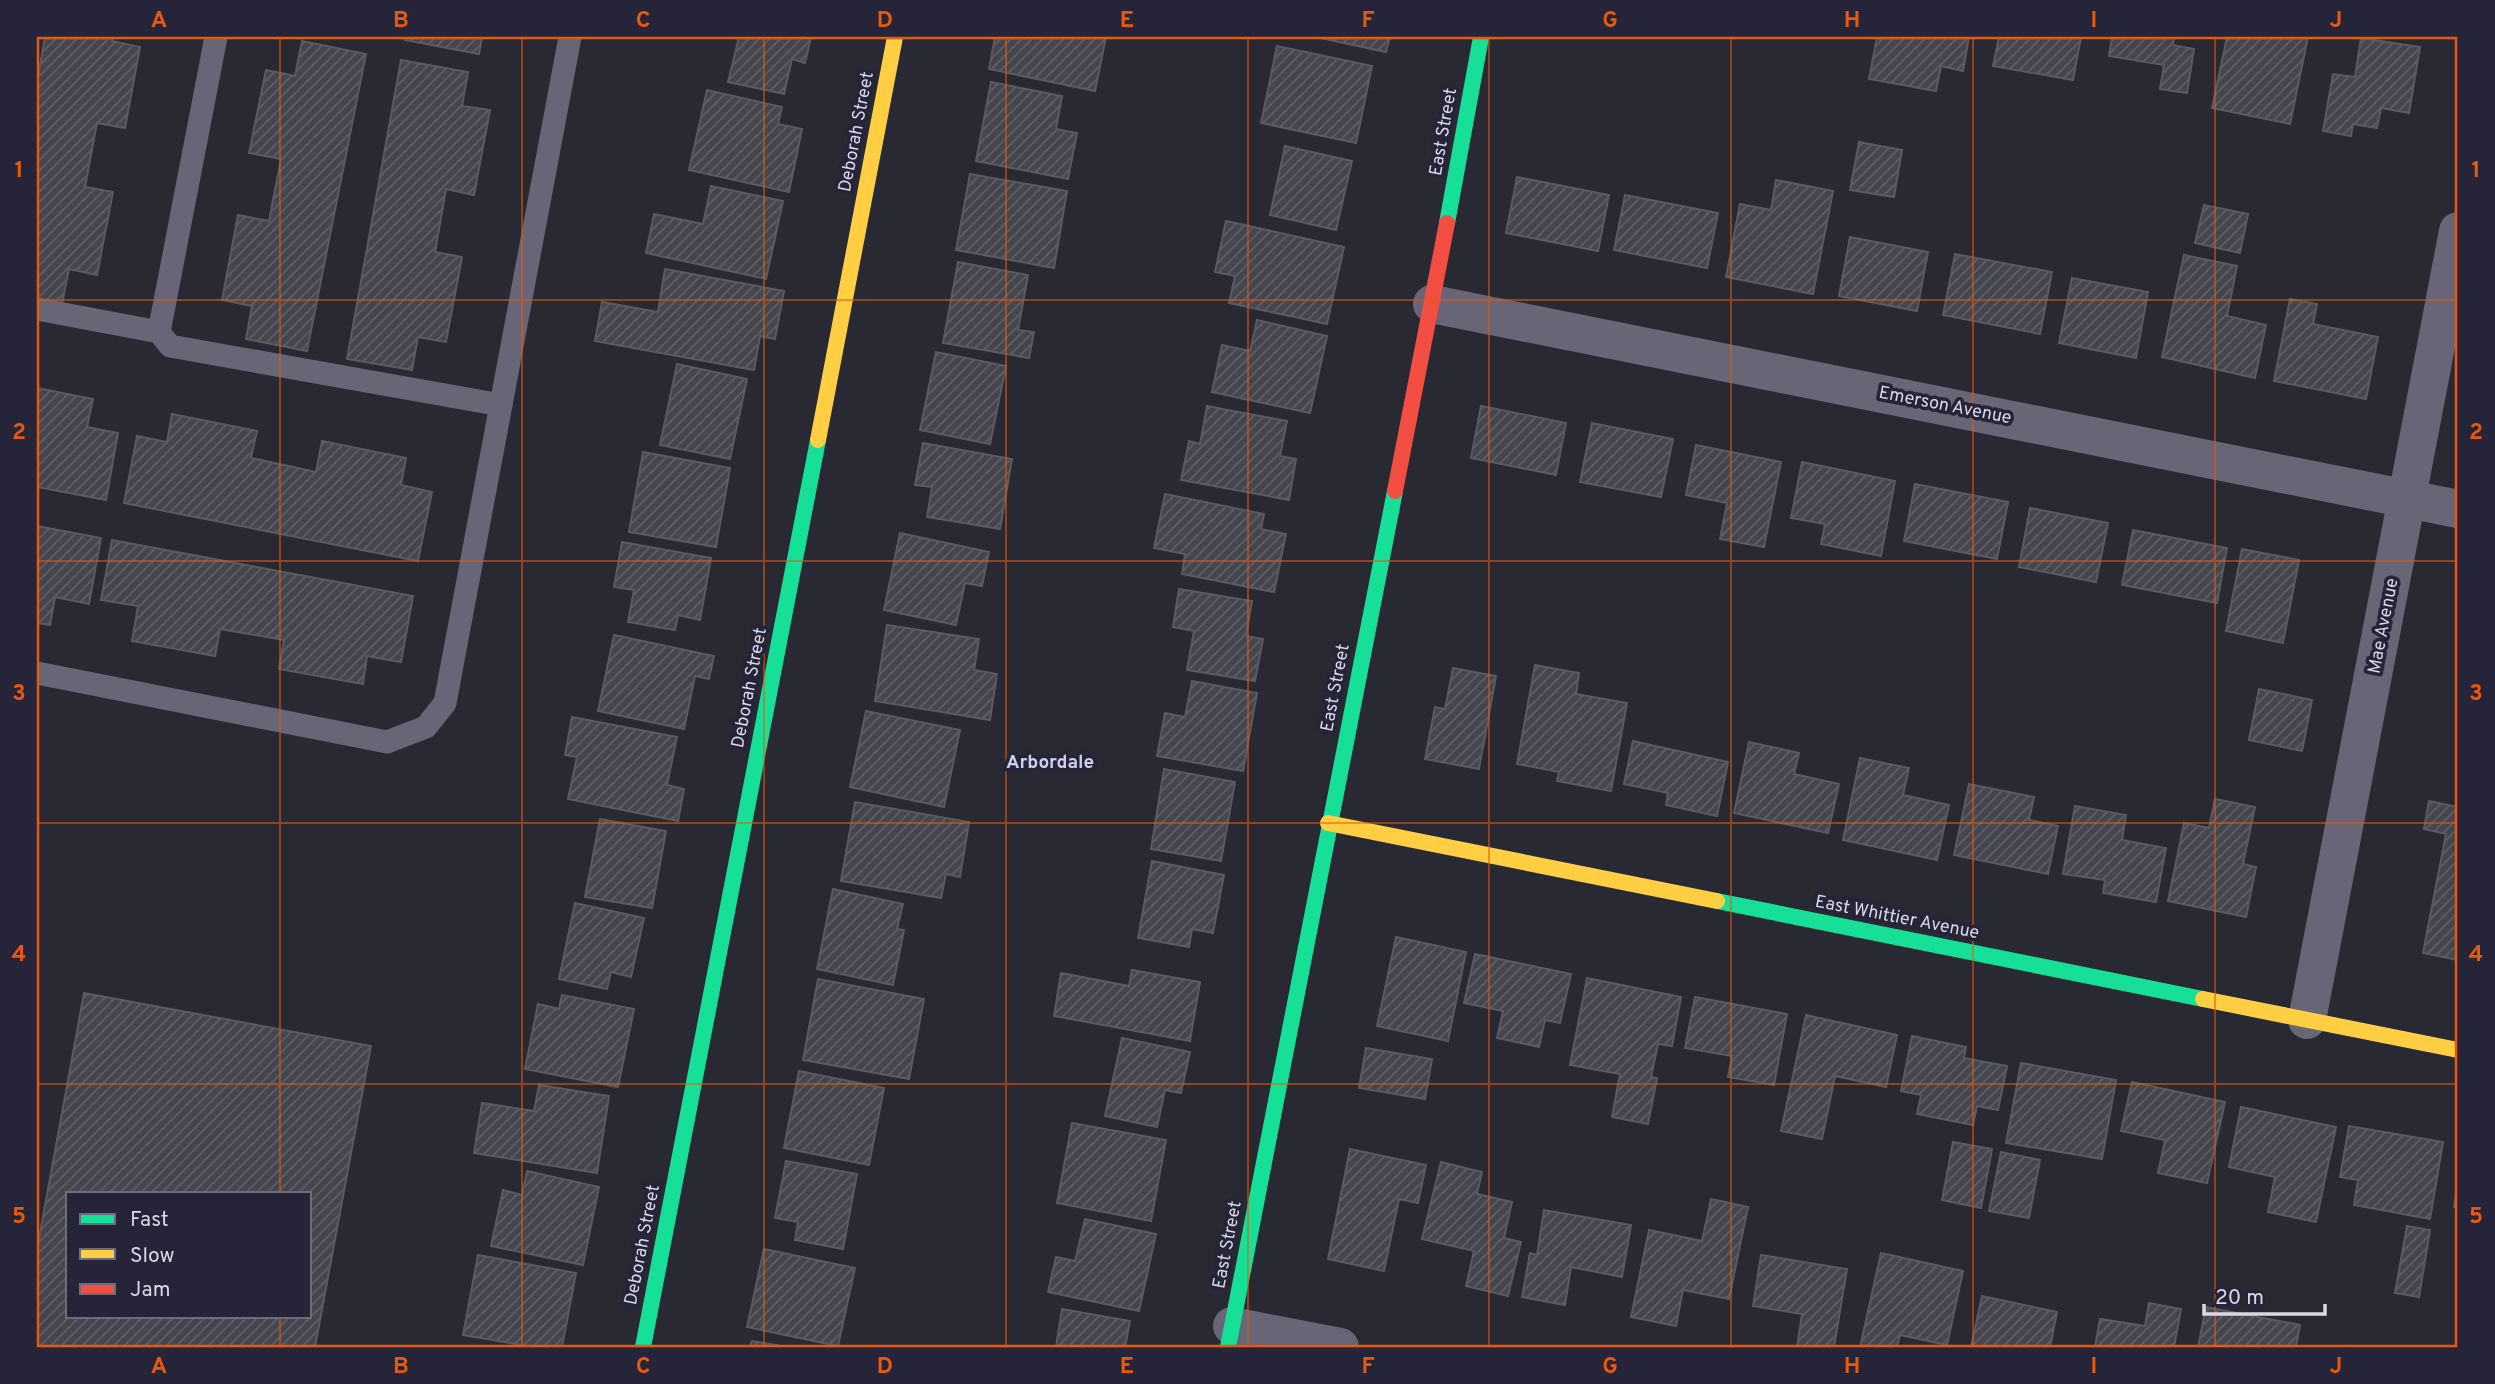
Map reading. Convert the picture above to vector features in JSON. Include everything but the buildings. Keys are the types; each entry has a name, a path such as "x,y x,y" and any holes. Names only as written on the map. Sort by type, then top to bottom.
{"street":[{"name":"Deborah Street","path":"643,1347 895,37"},
{"name":"East Street","path":"1230,1337 1328,823 1432,304 1481,37"},
{"name":"Mae Avenue","path":"2307,1020 2458,231"},
{"name":"Emerson Avenue","path":"1432,304 2458,509"},
{"name":"East Whittier Avenue","path":"1328,823 2458,1050"},
{"path":"1230,1337 1340,1347"}],"lane":[{"path":"159,332 216,37"},
{"path":"37,673 387,742 426,727 445,703 570,37"},
{"path":"37,309 159,332 170,346 501,405"}],"traffic: fast":[{"path":"1447,223 1481,37"},
{"path":"643,1347 818,440"},
{"path":"1228,1347 1395,491"},
{"path":"1717,901 2203,999"}],"traffic: slow":[{"path":"818,440 895,37"},
{"path":"1328,823 1717,901"},
{"path":"2203,999 2458,1050"}],"traffic: jam":[{"path":"1395,491 1447,223"}],"district":[{"name":"Arbordale","path":"1050,763"}]}
